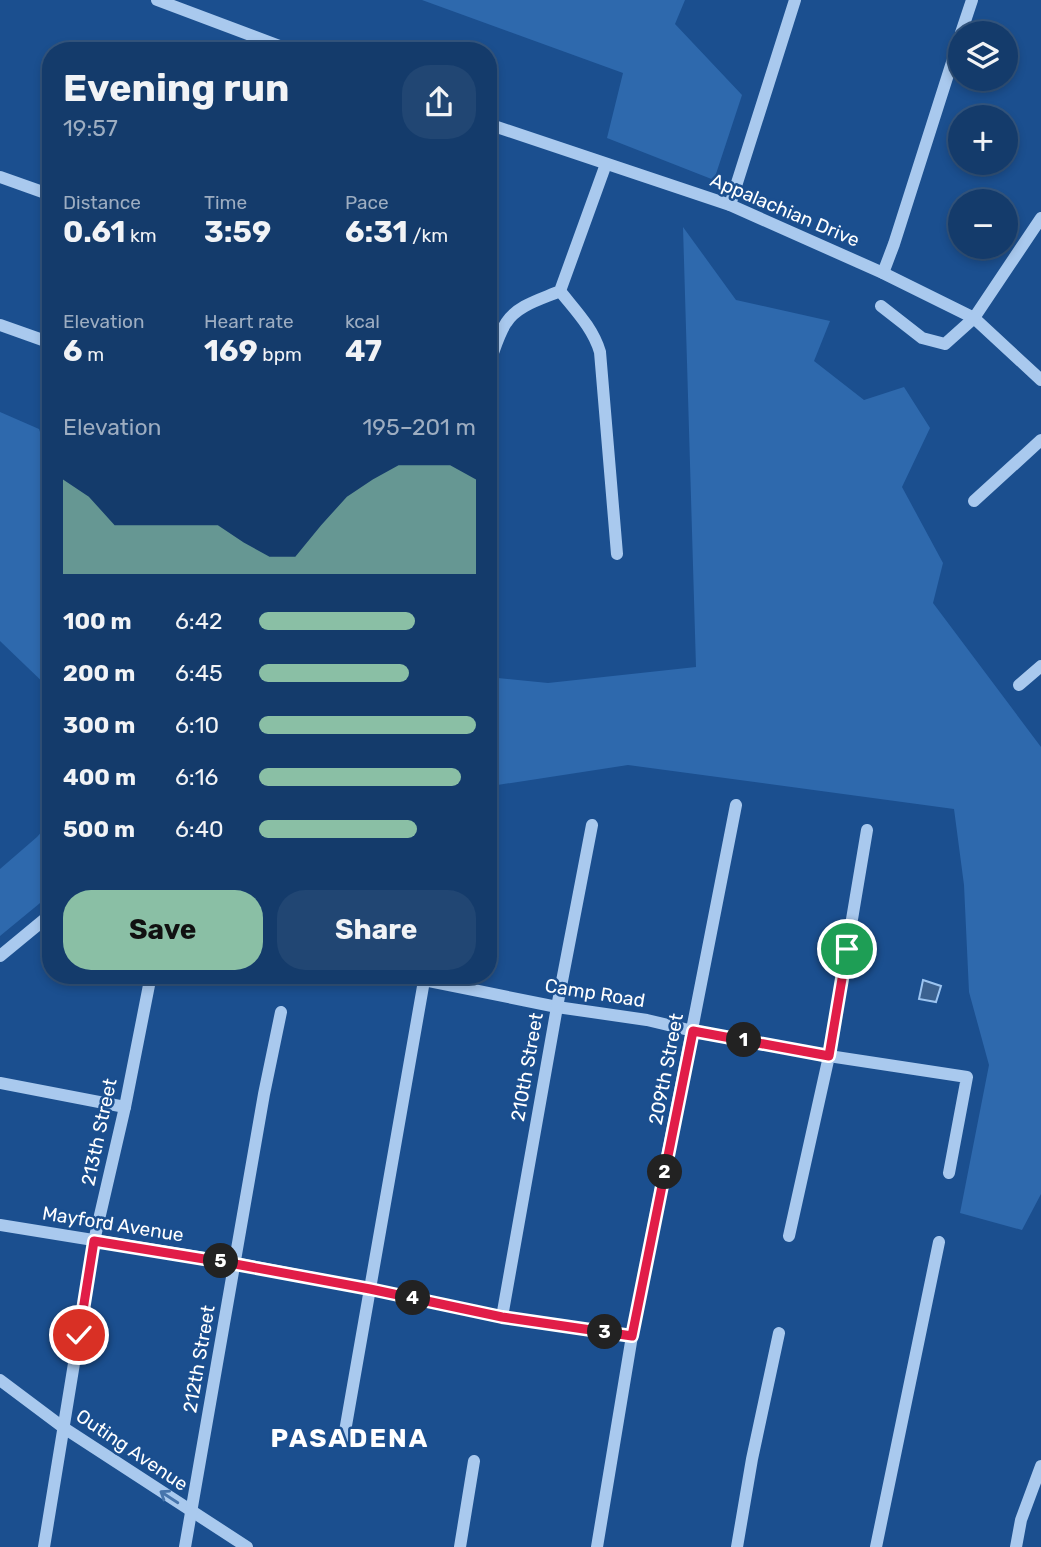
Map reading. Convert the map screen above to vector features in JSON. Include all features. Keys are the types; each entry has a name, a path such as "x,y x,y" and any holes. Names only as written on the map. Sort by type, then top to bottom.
{"street":[{"path":"157,0 269,42"},
{"path":"730,205 795,0"},
{"path":"965,21 972,0"},
{"path":"883,273 948,75"},
{"name":"Appalachian Drive","path":"497,127 730,205 883,273 974,318 1041,380"},
{"path":"497,344 506,323 515,313 528,304 560,291 606,164"},
{"path":"0,177 42,192"},
{"path":"881,306 922,338 945,344 974,318 1041,218"},
{"path":"560,291 591,330 600,352 617,554"},
{"path":"0,325 42,340"},
{"path":"974,501 1041,440"},
{"path":"1019,685 1041,666"},
{"name":"209th Street","path":"597,1547 632,1336 736,805"},
{"name":"210th Street","path":"502,1317 592,825"},
{"path":"789,1236 829,1056 867,830"},
{"path":"0,956 42,921"},
{"name":"213th Street","path":"44,1547 94,1241 125,1107 149,984"},
{"path":"344,1437 424,984"},
{"name":"Camp Road","path":"456,984 557,1007 646,1020 829,1056 967,1077 949,1173"},
{"name":"212th Street","path":"185,1547 264,1094 281,1012"},
{"path":"0,1083 125,1107"},
{"name":"Mayford Avenue","path":"0,1225 235,1264 502,1317 632,1336"},
{"path":"876,1547 939,1242"},
{"path":"737,1547 752,1458 779,1333"},
{"name":"Outing Avenue","path":"0,1380 64,1428 247,1547"},
{"path":"460,1547 474,1461"},
{"path":"1016,1547 1021,1520 1041,1466"}],"shaded area":[{"path":"422,0 685,0 675,24 742,95 714,180 607,138 623,73"},
{"path":"683,227 736,300 830,321 814,361 864,400 904,387 930,428 902,487 943,563 933,603 1041,747 1041,1194 1022,1230 960,1213 989,1065 969,992 964,885 954,809 628,765 497,786 497,678 548,683 696,667"},
{"path":"0,412 39,429 42,438 42,681 0,641"},
{"path":"42,831 42,901 0,936 0,869"},
{"path":"923,980 941,986 936,1002 919,999"}],"district":[{"name":"PASADENA","path":"350,1438"}],"route":[{"path":"79,1335 94,1241 370,1289 502,1317 632,1336 693,1031 829,1056 847,949"}]}
